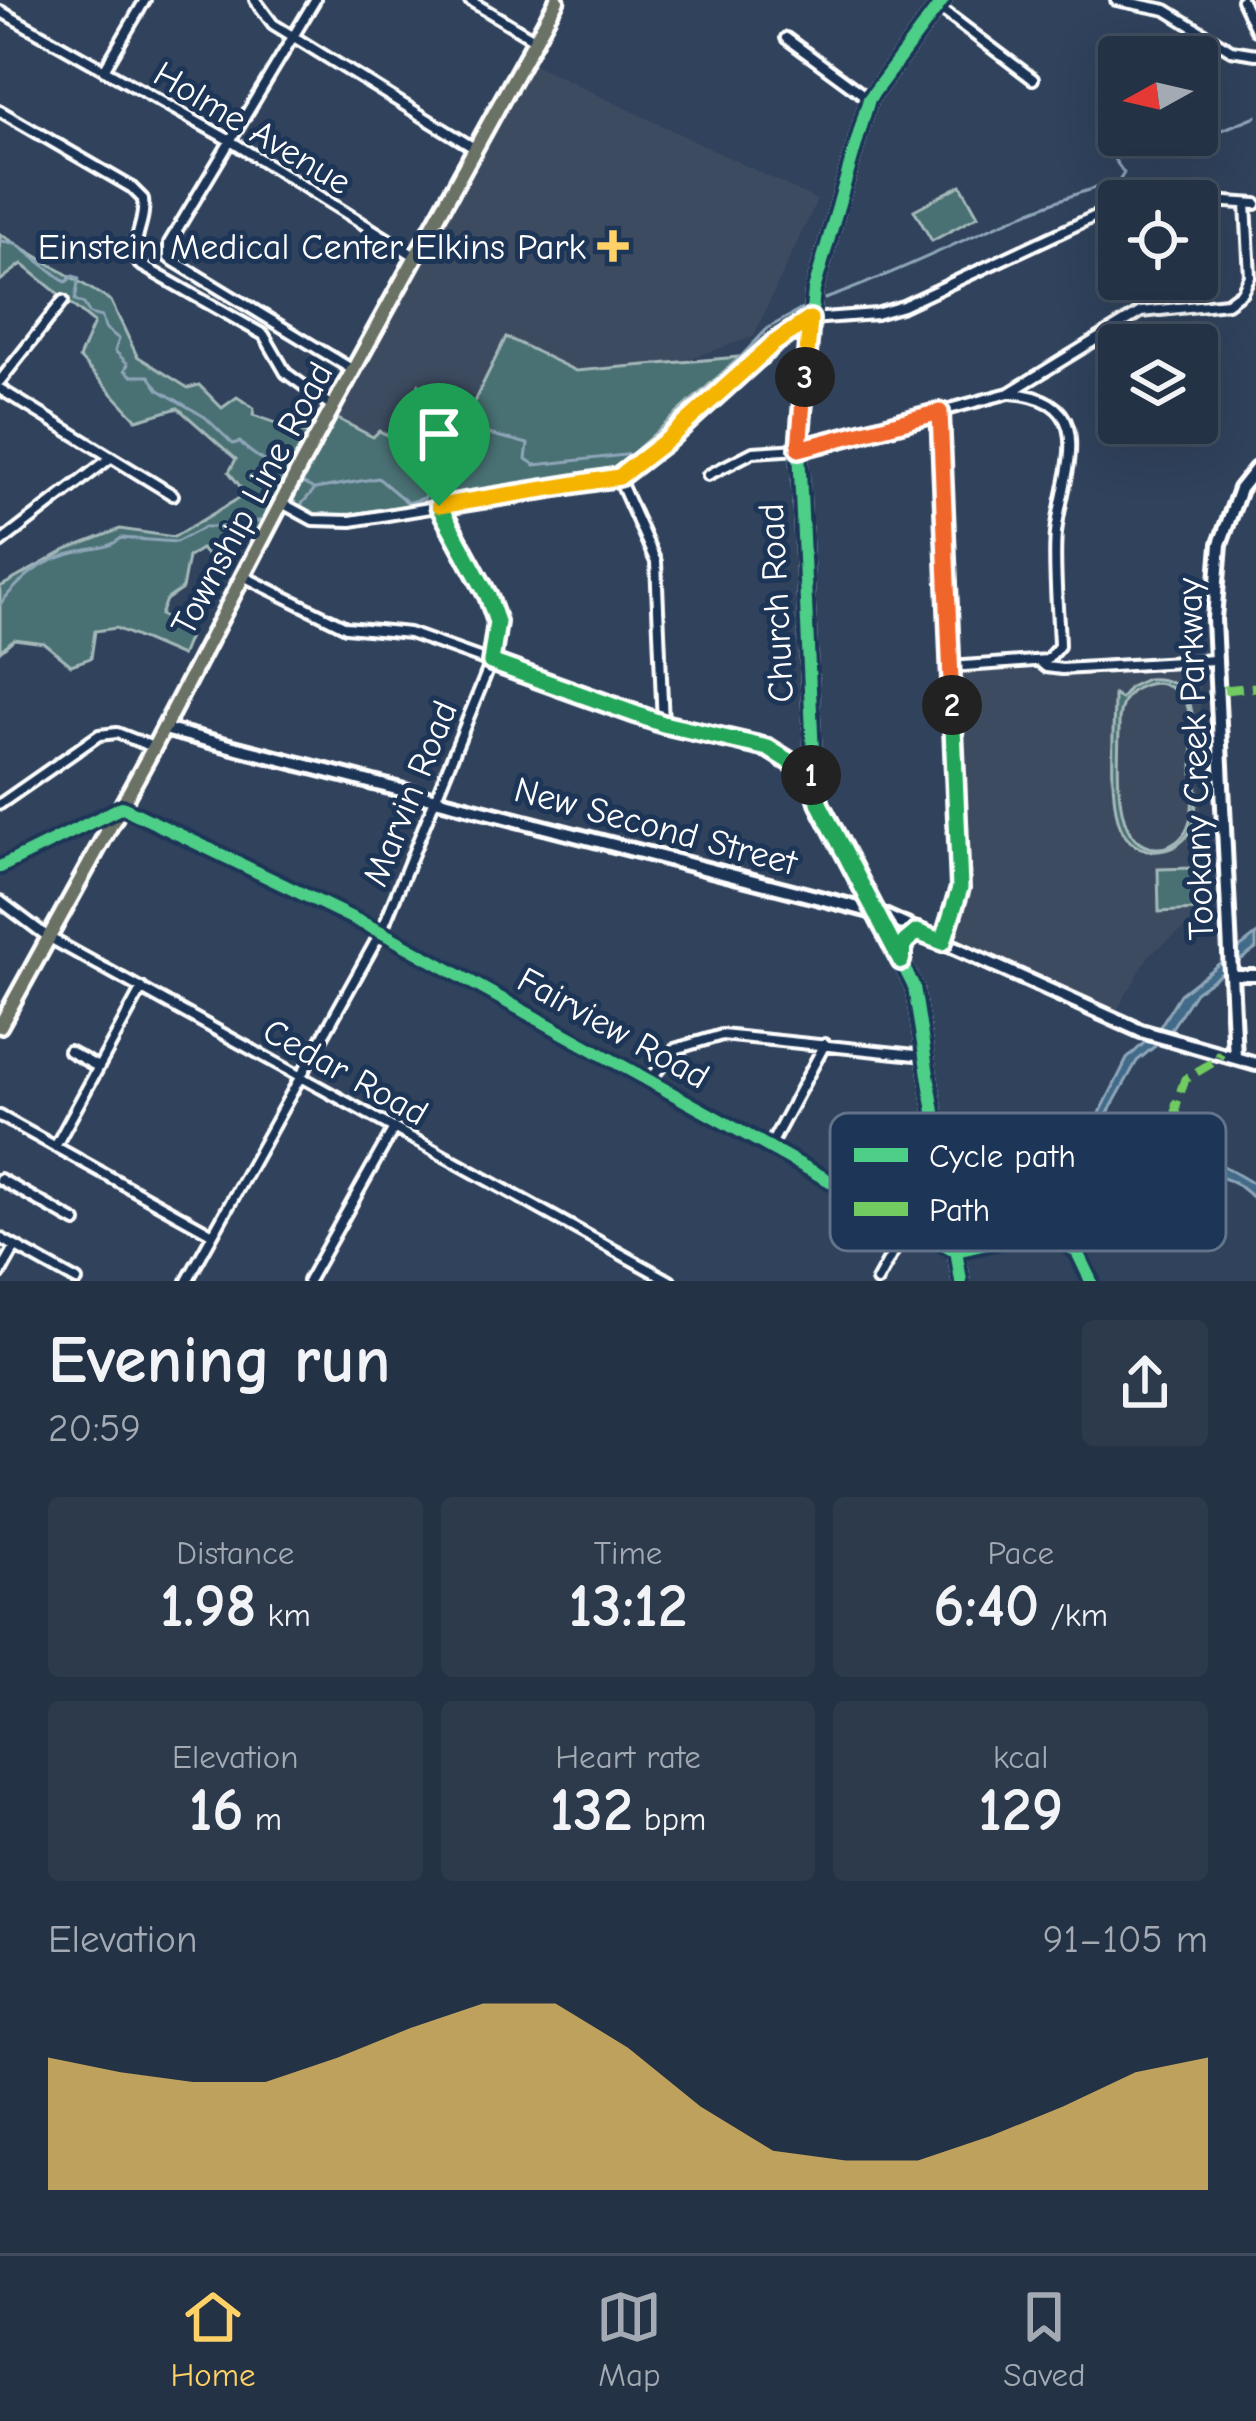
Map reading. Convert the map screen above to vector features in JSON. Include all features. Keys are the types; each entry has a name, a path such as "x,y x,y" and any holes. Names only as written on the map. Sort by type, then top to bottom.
{"main road":[{"name":"Township Line Road","path":"0,1026 557,0"}],"street":[{"path":"255,0 273,24 292,37 476,148"},
{"path":"315,0 169,243 169,258 353,370"},
{"path":"469,0 535,40"},
{"path":"1116,0 1166,10 1231,50 1256,54"},
{"path":"1242,0 1256,31"},
{"path":"104,70 142,1"},
{"path":"940,3 1033,79"},
{"name":"Church Road","path":"935,1113 914,987 820,805 814,777 799,449 814,290 869,99 940,3"},
{"name":"Holme Avenue","path":"0,10 229,140 415,256"},
{"path":"786,38 869,99"},
{"path":"0,111 131,187 143,199 145,215 133,246 139,264 264,335 286,373 333,407"},
{"path":"708,475 753,452 799,449 1009,393 1141,311 1227,303 1242,292 1250,276 1251,204 1218,202"},
{"path":"282,503 313,520 351,521 619,477 774,343 810,319 876,314 903,306 1098,215"},
{"path":"63,301 0,385 109,459 172,495"},
{"path":"950,667 1047,660 1059,646 1056,534 1073,450 1069,428 1058,410 1038,395 1009,393"},
{"path":"940,412 960,888 943,942"},
{"path":"0,543 109,459"},
{"name":"Tookany Creek Parkway","path":"1235,1057 1214,660 1220,544 1240,489 1256,469"},
{"path":"619,477 656,562 663,724"},
{"name":"Marvin Road","path":"187,1281 381,932 491,662 497,622 439,506"},
{"path":"241,576 346,627 409,633 663,724 768,748 814,777"},
{"path":"1039,660 1046,667 1062,668 1214,660"},
{"name":"New Second Street","path":"164,729 878,914 1141,1031 1256,1064"},
{"path":"0,804 99,735 117,733 154,748"},
{"path":"0,867 122,807"},
{"name":"Fairview Road","path":"122,807 381,932 830,1181"},
{"name":"Cedar Road","path":"0,901 48,937 670,1281"},
{"path":"901,961 905,942 917,932"},
{"path":"1230,972 1256,975"},
{"path":"55,1147 142,988"},
{"path":"649,1081 675,1049 722,1035 926,1056"},
{"path":"770,1146 825,1045"},
{"path":"69,1052 98,1067"},
{"path":"0,1116 213,1234"},
{"path":"308,1281 394,1128"},
{"path":"0,1179 76,1222"},
{"path":"0,1238 76,1281"},
{"path":"0,1274 15,1247"},
{"path":"877,1281 894,1251"},
{"name":"Church Road","path":"956,1251 962,1281"},
{"path":"1076,1251 1090,1281"}],"shaded area":[{"name":"Einstein Medical Center Elkins Park","path":"534,64 817,200 753,337 658,369 381,445 329,436"},
{"path":"1200,668 1201,916 1150,954 1117,1010 955,936 965,898 957,672"},
{"path":"1256,935 1256,949 1195,992 1166,1037 1137,1061 1108,1113 1100,1113 1127,1059 1158,1030 1180,994"},
{"path":"1226,1168 1256,1185 1256,1200 1226,1179"}],"green space":[{"path":"961,185 978,216 932,241 914,210"},
{"path":"0,234 111,301 137,356 188,388 199,385 222,408 237,397 254,408 253,415 322,439 336,418 373,437 379,431 392,437 419,385 437,415 453,419 469,412 506,337 576,371 740,357 614,470 352,514 318,516 292,506 253,536 230,534 235,551 226,560 211,561 201,549 188,557 182,589 166,600 160,615 190,634 181,656 116,628 95,631 91,658 71,665 44,643 14,639 0,651 0,587 66,550 120,529 174,537 246,494 229,472 236,459 178,408 137,420 79,358 94,323 22,264 0,281"},
{"path":"1147,679 1170,682 1187,697 1193,722 1196,801 1192,827 1179,844 1160,851 1131,842 1115,806 1114,695 1121,699 1130,687","holes":["1159,683 1179,693 1187,705 1193,786 1186,831 1173,844 1159,848 1142,845 1131,834 1118,776 1123,704 1131,692"]},
{"path":"1194,868 1196,910 1159,912 1158,869"}],"waterway":[{"path":"1218,132 1256,116"},
{"path":"825,299 1044,206 1119,181 1124,173 1112,156"},
{"path":"0,241 15,243 66,282 73,276 79,278 75,300 90,314 102,317 105,328 119,339 115,351 128,364 125,370 132,376 149,376 159,390 205,417 233,444 240,442 281,475"},
{"path":"299,507 315,489 378,478 408,503 424,498 431,485 423,464 452,458 469,429 528,444 526,459 535,465 634,454 712,387 768,328 802,309"},
{"path":"304,484 314,489"},
{"path":"0,604 36,569 69,554 108,546 121,538 176,542 205,527 239,527 262,520"}],"marked path":[{"path":"1224,690 1256,687"},
{"path":"1176,1113 1185,1079 1221,1053"}],"cycle path":[{"path":"934,1113 914,987 821,805 814,777 799,449 814,290 869,99 943,0"},
{"path":"0,867 122,807 381,932 830,1181"},
{"path":"956,1251 961,1281"},
{"path":"1076,1251 1091,1281"}],"place":[{"name":"Einstein Medical Center Elkins Park","path":"613,246"}],"route":[{"path":"810,319 799,449 940,412 960,888 943,942 917,932 902,946 901,961 820,805 814,777 768,748 663,724 491,662 497,622 439,506 619,477 774,343 810,319"}]}
